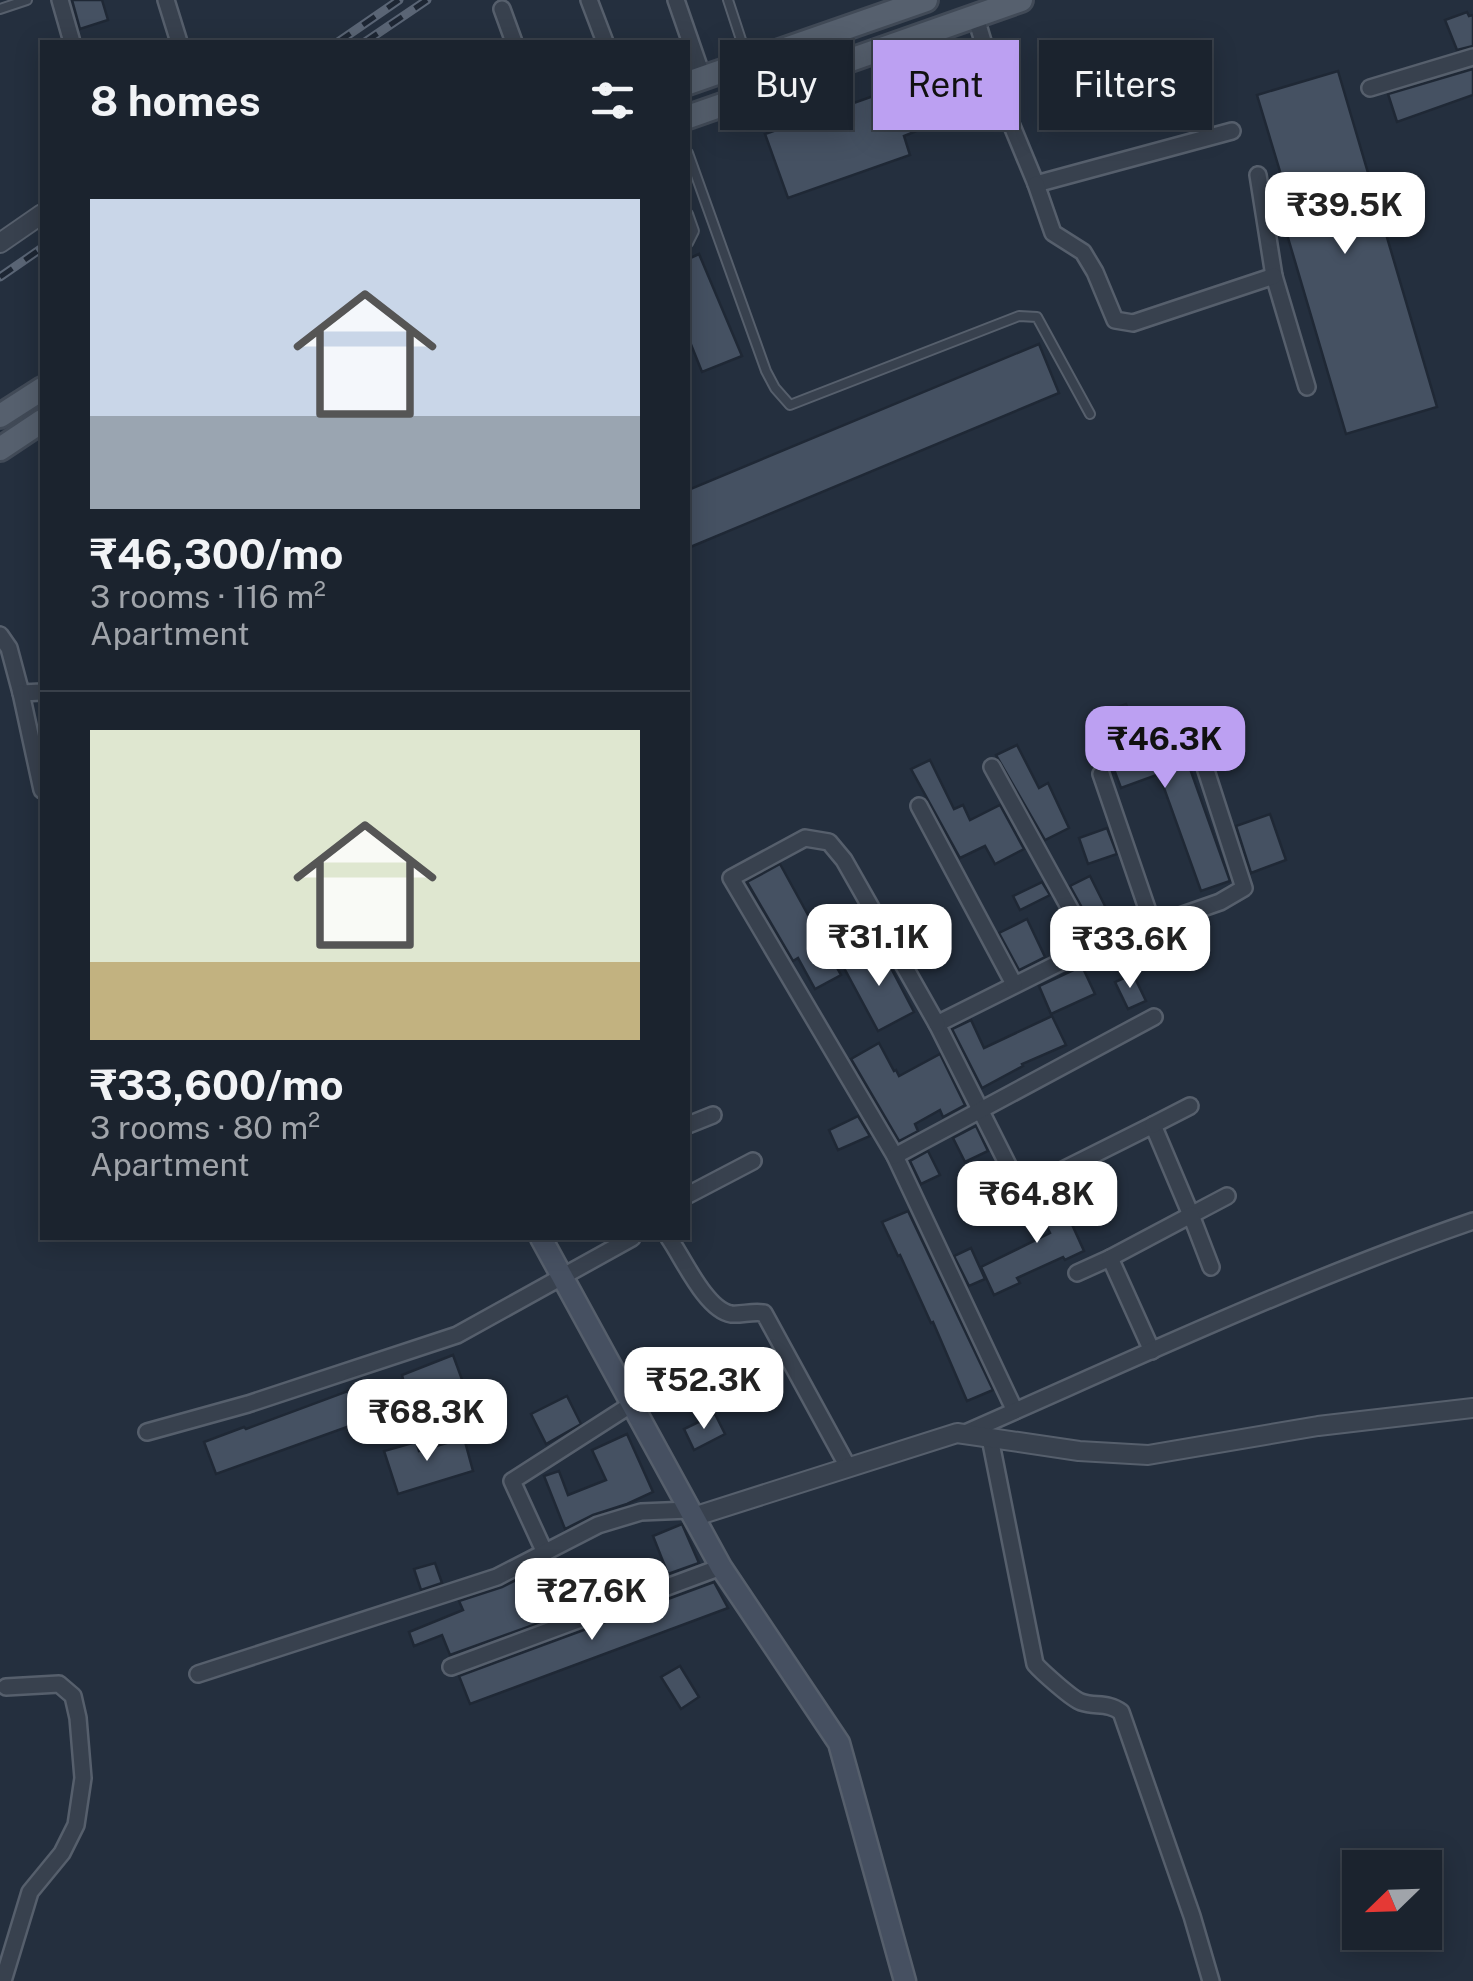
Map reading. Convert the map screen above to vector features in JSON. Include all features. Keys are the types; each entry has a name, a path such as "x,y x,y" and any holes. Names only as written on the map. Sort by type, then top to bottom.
{"main road":[{"path":"811,40 926,0"},
{"path":"690,116 1020,0"},
{"path":"695,80 720,72"},
{"path":"0,416 40,390"},
{"path":"0,449 40,429"},
{"path":"543,1240 721,1568 839,1743 905,1981"}],"street":[{"path":"60,0 71,40"},
{"path":"166,0 178,40"},
{"path":"589,0 604,40"},
{"path":"676,0 686,40"},
{"path":"502,9 513,40"},
{"path":"975,15 1000,97 1053,233 1083,252 1115,320 1132,323 1274,276"},
{"path":"1370,88 1473,57"},
{"path":"1036,184 1232,131"},
{"path":"1258,175 1274,276 1307,387"},
{"path":"0,243 40,215"},
{"path":"0,635 9,648 40,781"},
{"path":"21,693 40,692"},
{"path":"937,1024 1091,948 1220,902 1244,888 1202,758"},
{"path":"992,767 1091,948"},
{"path":"1101,774 1153,926"},
{"path":"919,806 1014,984"},
{"path":"1015,1411 895,1156 731,878 805,838 829,842 844,860 937,1024 1021,1191 1190,1106"},
{"path":"895,1156 1154,1017"},
{"path":"690,1124 713,1115"},
{"path":"1154,1125 1211,1267"},
{"path":"690,1193 753,1161"},
{"path":"1077,1274 1226,1196"},
{"path":"963,1434 1399,1246 1473,1220"},
{"path":"147,1432 248,1404 457,1336 628,1240"},
{"path":"670,1240 708,1300 722,1312 764,1312 848,1467"},
{"path":"1110,1258 1152,1350"},
{"path":"545,1553 512,1481 632,1404"},
{"path":"198,1674 497,1577 598,1525 640,1512 691,1513 956,1432 1080,1451 1148,1455 1318,1426 1473,1408"},
{"path":"990,1438 1035,1664 1073,1698 1121,1712 1211,1981"},
{"path":"452,1667 721,1568"},
{"path":"4,1981 30,1892 62,1853 76,1825 83,1778 74,1696 58,1684 6,1686"}],"lane":[{"path":"0,9 28,0"},
{"path":"728,0 741,40"},
{"path":"690,160 766,371 790,406 1019,316 1037,317 1090,414"}],"building":[{"path":"72,0 102,0 108,20 80,29"},
{"path":"1467,12 1473,15 1473,46 1457,50 1445,20"},
{"path":"1473,69 1473,95 1397,122 1388,94"},
{"path":"1338,71 1437,407 1346,434 1286,231 1297,228 1257,95"},
{"path":"873,96 873,130 919,130 904,136 910,155 788,198 765,134 776,130 853,130 853,103"},
{"path":"699,254 742,356 702,372 690,342 690,258"},
{"path":"1039,344 1059,393 690,547 690,489"},
{"path":"1126,704 1146,762 1183,749 1230,881 1201,891 1159,774 1121,788 1093,716"},
{"path":"1017,745 1039,788 1048,783 1069,828 1045,840 996,755"},
{"path":"930,760 954,809 963,805 970,820 1000,805 1024,849 995,864 985,846 960,858 911,769"},
{"path":"1270,814 1286,860 1251,873 1236,826"},
{"path":"1107,828 1117,854 1088,864 1079,838"},
{"path":"780,864 841,975 815,989 798,958 793,961 747,882"},
{"path":"1090,876 1113,922 1095,931 1070,886"},
{"path":"1042,882 1050,895 1020,910 1013,896"},
{"path":"1027,919 1045,957 1019,970 999,933"},
{"path":"880,947 914,1012 878,1031 843,966"},
{"path":"1082,966 1095,994 1051,1014 1039,986"},
{"path":"1133,974 1146,1001 1128,1009 1115,982"},
{"path":"1052,1016 1066,1045 1022,1064 982,1088 952,1029 971,1020 984,1048"},
{"path":"879,1043 899,1076 940,1054 965,1105 943,1117 940,1110 915,1124 918,1131 899,1141 851,1059"},
{"path":"858,1116 870,1136 838,1150 829,1130"},
{"path":"976,1126 988,1151 965,1162 953,1138"},
{"path":"928,1151 940,1175 921,1184 910,1161"},
{"path":"1055,1187 1084,1251 1017,1278 1020,1283 994,1295 981,1267 1050,1233 1033,1197"},
{"path":"908,1211 993,1390 967,1401 933,1322 882,1222"},
{"path":"971,1248 985,1279 969,1286 954,1256"},
{"path":"453,1355 464,1385 216,1474 204,1442 364,1385 367,1393"},
{"path":"567,1396 581,1424 546,1444 531,1414"},
{"path":"715,1414 725,1434 694,1450 684,1429"},
{"path":"627,1434 653,1492 565,1529 544,1476 559,1471 568,1495 606,1480 592,1450"},
{"path":"464,1438 473,1471 398,1494 384,1451 416,1442 419,1451"},
{"path":"682,1524 699,1563 668,1574 653,1536"},
{"path":"554,1561 564,1587 527,1602 536,1624 450,1655 442,1635 414,1646 409,1632 463,1610 459,1601 502,1587"},
{"path":"435,1563 442,1583 421,1590 414,1569"},
{"path":"714,1582 728,1608 470,1704 459,1676"},
{"path":"680,1666 699,1697 681,1709 661,1677"}],"railway":[{"path":"341,40 399,0"},
{"path":"368,40 427,0"},
{"path":"0,277 40,249"}]}
